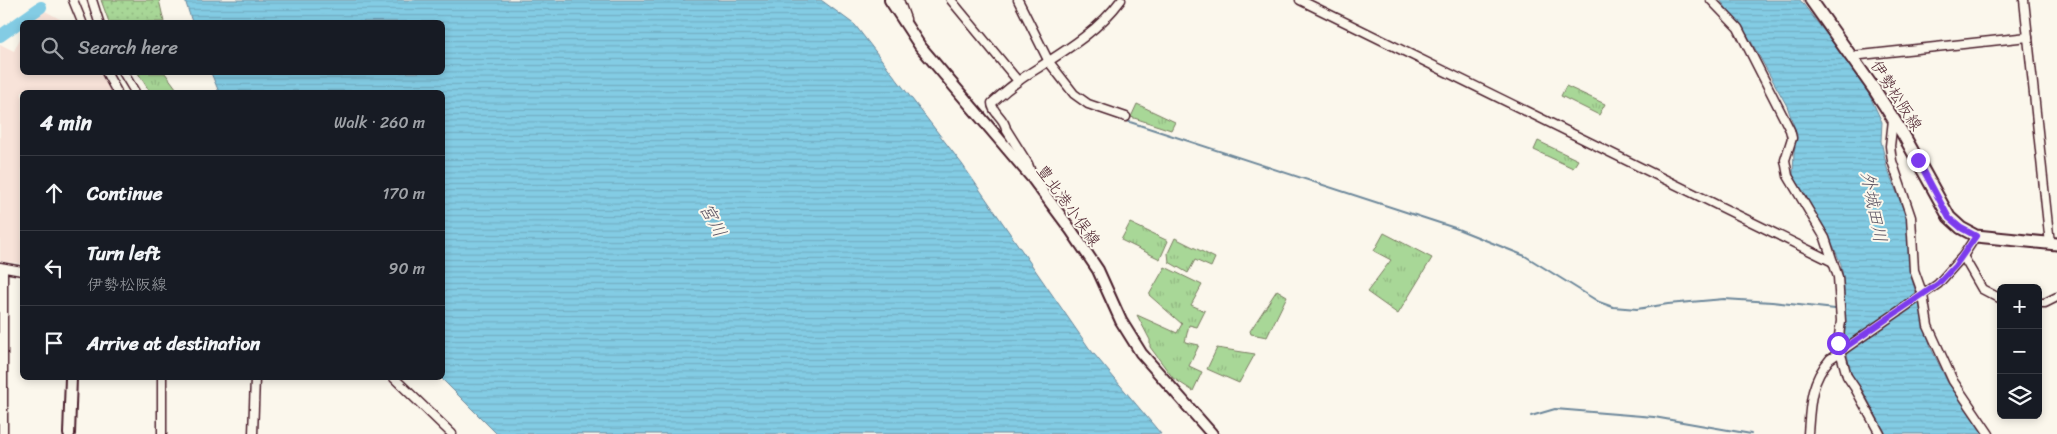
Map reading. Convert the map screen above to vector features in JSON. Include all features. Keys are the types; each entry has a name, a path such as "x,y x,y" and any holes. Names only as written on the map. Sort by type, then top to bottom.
{"main road":[{"name":"豊北港小俣線","path":"890,0 912,35 1033,179 1072,230 1098,270 1133,342 1212,434"},
{"name":"伊勢松阪線","path":"1811,0 1852,56 1893,120 1918,160 1949,218 1961,228 1976,236 2054,244"},
{"path":"69,434 71,380"}],"street":[{"path":"73,0 81,20"},
{"path":"92,0 98,20"},
{"path":"899,0 912,35"},
{"path":"951,0 1018,81"},
{"path":"1018,0 1049,62 1078,98 1088,104 1126,117"},
{"path":"1033,179 1028,164 1006,129 1005,124 992,107 992,103 1018,81 1084,38 1121,0"},
{"path":"1300,0 1833,262"},
{"path":"1711,0 1738,28 1790,130 1792,138 1785,160 1788,176 1825,238 1833,262 1839,288 1841,320 1838,343 1842,350 1847,376 1880,434"},
{"path":"2024,0 2054,244"},
{"path":"1852,56 2028,37"},
{"path":"108,75 115,90"},
{"path":"125,75 134,90"},
{"path":"1893,120 1890,146 1892,161 1911,217 1914,270 1928,326 1952,381 1989,434"},
{"path":"1808,434 1815,382 1824,366 1842,350 1921,297 1948,275 1976,236"},
{"path":"1963,256 1982,289 1997,297"},
{"path":"3,434 2,268 20,271"},
{"path":"2042,302 2057,297"},
{"path":"162,380 162,434"},
{"path":"254,380 254,434"},
{"path":"396,380 452,434"}],"shaded area":[{"path":"38,7 61,20 30,20"},
{"path":"20,39 20,75 103,75 112,90 20,90 20,264 0,261 0,44 14,51"}],"green space":[{"path":"101,0 159,0 164,20 108,20"},
{"path":"139,75 166,75 178,90 149,90"},
{"path":"1566,86 1605,104 1599,115 1561,96"},
{"path":"1137,104 1175,122 1171,130 1131,117"},
{"path":"1538,141 1578,160 1573,168 1534,150"},
{"path":"1130,223 1168,241 1160,259 1121,240"},
{"path":"1384,233 1432,258 1398,314 1367,292 1391,260 1374,251"},
{"path":"1175,238 1215,258 1211,267 1195,260 1188,273 1169,262 1168,253"},
{"path":"1165,267 1202,285 1191,305 1205,311 1197,327 1189,325 1185,342 1199,345 1189,366 1202,372 1193,391 1173,378 1150,347 1150,340 1137,315 1177,333 1182,324 1149,295"},
{"path":"1277,290 1287,296 1267,337 1251,334 1250,331"},
{"path":"1217,348 1255,354 1239,383 1207,369"}],"water":[{"name":"宮川","path":"185,0 821,0 855,25 962,164 1089,348 1161,434 497,434 443,380 445,380 445,90 218,90 212,75 445,75 445,20 191,20"},
{"name":"外城田川","path":"1720,0 1800,0 1867,90 1882,122 1881,141 1887,168 1907,218 1910,272 1931,348 1947,381 1984,434 1886,434 1863,391 1851,375 1845,342 1844,286 1841,264 1829,236 1793,175 1797,135 1787,106 1748,36"}],"waterway":[{"path":"23,20 41,7"},
{"path":"0,36 20,22"},
{"path":"1075,99 1084,105"},
{"path":"1090,109 1455,228 1525,256 1599,302 1613,307 1637,309 1724,299 1835,309"},
{"path":"1531,416 1555,409 1654,417 1751,434"}],"route":[{"path":"1838,343 1840,351 1920,298 1948,275 1976,236 1961,228 1949,218 1918,160"}]}
